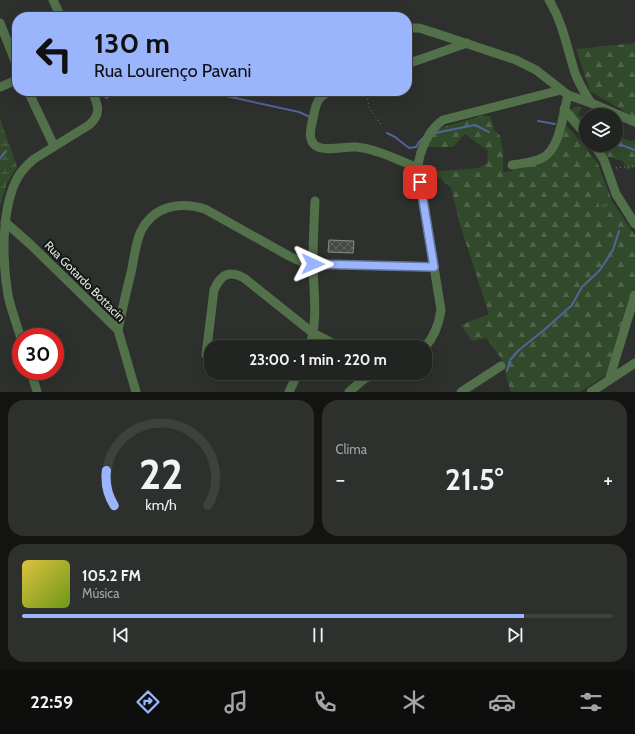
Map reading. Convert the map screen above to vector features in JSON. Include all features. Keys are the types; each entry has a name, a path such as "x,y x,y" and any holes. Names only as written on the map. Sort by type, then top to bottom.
{"street":[{"path":"53,0 58,12"},
{"path":"549,0 562,28 575,73 591,103"},
{"path":"0,23 12,53"},
{"path":"412,28 419,28 467,43 527,64 565,92 635,122"},
{"path":"412,62 467,43"},
{"path":"0,88 12,82"},
{"path":"512,165 544,158 549,153 558,137 564,110 565,92"},
{"path":"430,340 434,335 441,310 418,168 418,159 422,149 435,127 443,120 565,92"},
{"path":"30,96 54,146"},
{"path":"17,328 4,296 5,222 9,197 18,175 26,165 94,121 98,112 98,106 94,96"},
{"path":"321,96 315,106 311,137 312,142 316,146 322,149 363,148 418,168"},
{"path":"564,110 579,128"},
{"path":"599,152 602,156 616,194 635,224"},
{"path":"310,340 313,333 315,201"},
{"path":"118,330 136,247 141,231 151,218 163,209 177,205 192,205 204,209 300,261 313,264 434,267"},
{"name":"Rua Gotardo Bottacin","path":"5,222 30,244 118,330 136,392"},
{"path":"208,340 214,290 222,277 229,273 236,274 244,278 313,333 326,340"},
{"path":"609,380 635,295"},
{"path":"591,392 635,363"},
{"path":"461,392 500,366"},
{"path":"34,380 37,392"},
{"path":"289,392 295,380"},
{"path":"349,392 363,380"}],"path":[{"path":"367,96 369,107 382,126"},
{"path":"607,170 635,166"}],"green space":[{"path":"635,43 635,118 623,111 623,108 618,108 590,91 576,49"},
{"path":"574,107 582,107 579,108 579,123 570,111"},
{"path":"484,115 491,117 494,129 500,136 503,149 503,172 512,171 516,166 546,159 564,119 567,126 579,140 579,152 589,152 597,162 612,201 635,235 635,287 605,376 580,392 511,392 501,358 486,338 472,341 461,325 489,314 460,225 451,188 440,178 428,178 429,172 478,168 487,163 488,151 465,134 453,147 427,147 437,129"},
{"path":"0,118 17,167 7,183 0,206"},
{"path":"623,138 630,141 635,140 635,167 627,170 623,161 608,157 603,152 623,152"},
{"path":"601,193 606,193 609,203 607,207 601,209 597,196"}],"building":[{"path":"329,240 354,241 353,253 328,252"}],"waterway":[{"path":"226,96 299,112 310,117"},
{"path":"538,121 555,124"},
{"path":"435,133 475,125 489,132"},
{"path":"387,133 395,137 409,148 416,147 423,138"},
{"path":"623,146 635,150"},
{"path":"0,158 6,151"},
{"path":"507,371 510,360 519,350 572,305 582,287 600,270 613,250 619,231"}],"route":[{"path":"313,264 434,267 420,182"}]}
